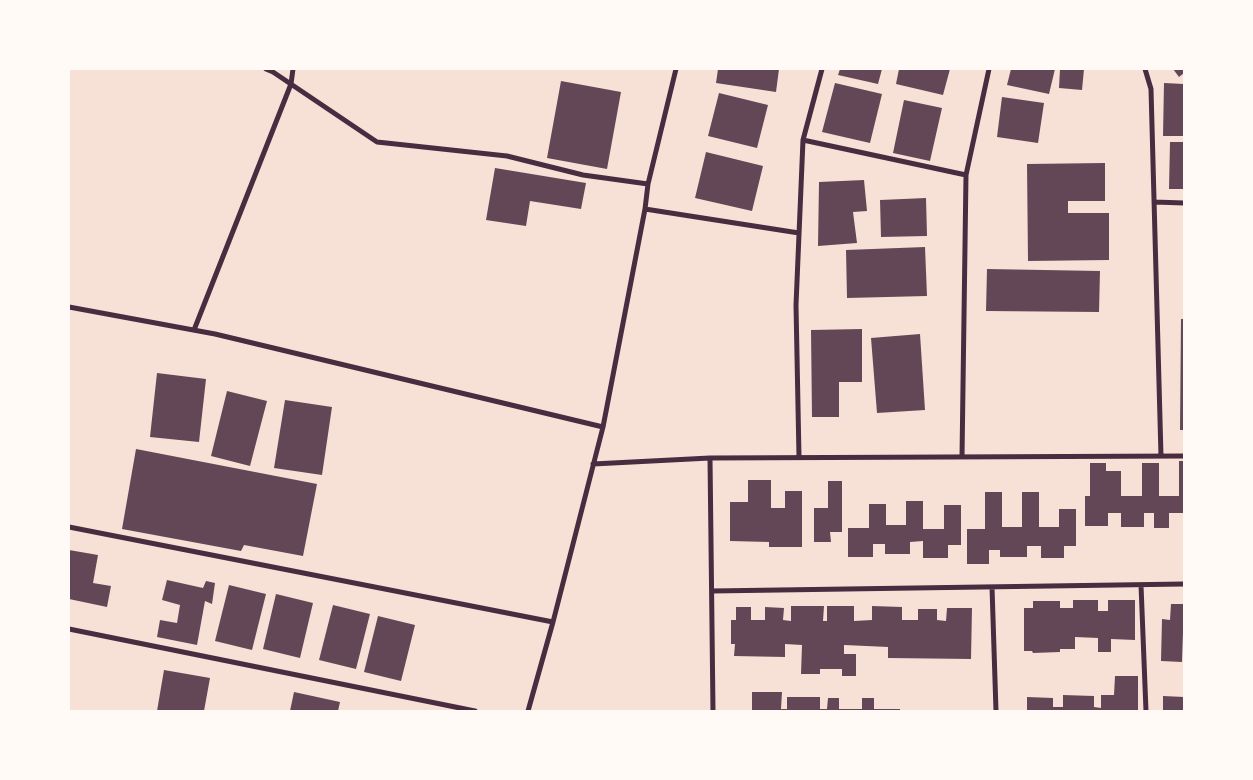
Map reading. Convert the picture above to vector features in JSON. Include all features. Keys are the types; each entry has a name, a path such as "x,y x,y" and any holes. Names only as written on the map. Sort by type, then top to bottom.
{"street":[{"path":"266,69 377,142 507,156 583,175 648,184"},
{"path":"194,330 291,84 293,69"},
{"path":"528,711 603,427 645,209 648,184 676,69"},
{"path":"799,458 796,305 798,233 804,140 822,69"},
{"path":"962,457 966,175 989,69"},
{"path":"1145,69 1151,89 1161,456"},
{"path":"804,140 966,175"},
{"path":"1154,202 1184,203"},
{"path":"645,209 798,233"},
{"path":"69,307 194,330 603,427"},
{"path":"593,464 710,458 1184,456"},
{"path":"710,458 713,711"},
{"path":"69,527 553,622"},
{"path":"1141,584 1146,711"},
{"path":"712,591 1184,584"},
{"path":"992,587 996,711"},
{"path":"69,630 475,711"}],"building":[{"path":"718,69 779,69 776,92 716,83"},
{"path":"840,69 882,69 878,84 838,75"},
{"path":"899,69 950,69 943,95 896,84"},
{"path":"1011,69 1055,69 1049,94 1007,85"},
{"path":"1060,69 1084,69 1082,90 1059,88"},
{"path":"1173,69 1184,69 1184,73 1179,77"},
{"path":"561,81 621,92 607,169 547,158"},
{"path":"835,83 882,94 870,143 822,132"},
{"path":"1164,83 1184,84 1184,136 1163,136"},
{"path":"719,93 768,105 757,148 708,136"},
{"path":"1002,97 1044,103 1038,143 997,137"},
{"path":"904,100 942,108 930,161 893,153"},
{"path":"1170,142 1184,142 1184,189 1169,189"},
{"path":"706,152 763,166 752,211 695,198"},
{"path":"1105,163 1105,201 1068,201 1068,213 1109,213 1109,260 1028,261 1027,164"},
{"path":"495,168 586,183 581,209 530,201 526,226 486,220"},
{"path":"864,180 867,211 853,212 857,243 818,246 819,182"},
{"path":"926,198 927,236 881,237 880,200"},
{"path":"925,247 927,296 847,298 846,250"},
{"path":"987,269 1100,271 1099,312 986,311"},
{"path":"1181,319 1184,319 1184,430 1180,430"},
{"path":"862,329 862,382 839,382 839,417 812,417 811,330"},
{"path":"920,334 925,410 877,413 871,338"},
{"path":"157,373 206,379 199,442 150,437"},
{"path":"227,391 267,401 250,466 211,456"},
{"path":"285,400 332,407 322,475 274,468"},
{"path":"136,449 317,484 303,556 244,545 241,551 122,529"},
{"path":"1179,461 1184,461 1184,513 1169,513 1169,528 1154,528 1154,513 1144,513 1144,527 1121,527 1121,513 1108,513 1108,526 1085,526 1085,496 1090,496 1090,463 1106,463 1106,471 1121,471 1121,496 1142,496 1142,463 1159,463 1159,496 1179,496"},
{"path":"748,480 771,480 771,508 785,508 785,491 802,491 802,547 769,547 769,542 730,541 730,502 748,502"},
{"path":"828,481 842,481 842,532 830,532 831,542 814,542 814,508 828,508"},
{"path":"985,492 1002,492 1002,527 1022,527 1022,492 1039,492 1039,527 1059,527 1059,509 1076,509 1076,546 1064,546 1064,558 1041,558 1041,546 1027,546 1027,557 1000,557 1000,550 989,550 989,564 967,564 967,529 985,529"},
{"path":"906,501 923,501 923,529 944,529 944,505 961,505 961,545 948,545 948,558 923,558 923,541 910,542 910,554 885,554 885,544 873,544 873,557 848,557 848,528 869,528 869,504 886,504 886,525 906,525"},
{"path":"69,550 98,555 93,583 111,586 107,607 69,599"},
{"path":"167,580 203,588 206,581 215,583 212,604 205,601 197,645 157,637 160,620 177,623 180,605 162,600"},
{"path":"229,585 266,594 252,650 215,641"},
{"path":"276,594 313,603 300,658 263,649"},
{"path":"1073,600 1098,600 1098,611 1108,611 1108,600 1135,600 1135,640 1111,639 1111,652 1098,652 1098,638 1075,637 1075,649 1060,649 1060,652 1033,653 1032,651 1024,651 1024,608 1033,608 1033,601 1060,601 1060,608 1073,608"},
{"path":"1171,604 1184,604 1182,662 1161,661 1162,619 1170,620"},
{"path":"333,605 370,614 356,669 319,660"},
{"path":"791,606 824,606 823,621 827,621 827,606 854,606 854,621 872,620 872,606 902,607 902,620 918,620 918,609 937,609 937,620 946,621 947,608 972,608 971,659 888,658 888,647 844,645 844,654 856,654 856,676 842,676 842,669 820,669 820,674 801,674 802,645 785,644 785,657 734,656 735,644 731,644 731,620 736,620 736,607 751,607 751,620 765,620 765,607 784,608 783,620 791,621"},
{"path":"378,616 415,625 401,681 364,672"},
{"path":"164,670 210,678 204,711 157,711"},
{"path":"1115,676 1138,676 1138,711 1027,711 1027,697 1053,698 1053,707 1063,707 1063,695 1094,696 1094,707 1101,708 1101,695 1114,695"},
{"path":"294,692 340,702 338,711 290,711"},
{"path":"752,692 782,692 781,709 787,709 787,697 820,697 820,709 827,709 828,698 839,698 839,709 862,709 862,698 874,698 874,709 900,709 900,711 752,711"},
{"path":"1163,696 1184,697 1184,711 1163,711"}]}
